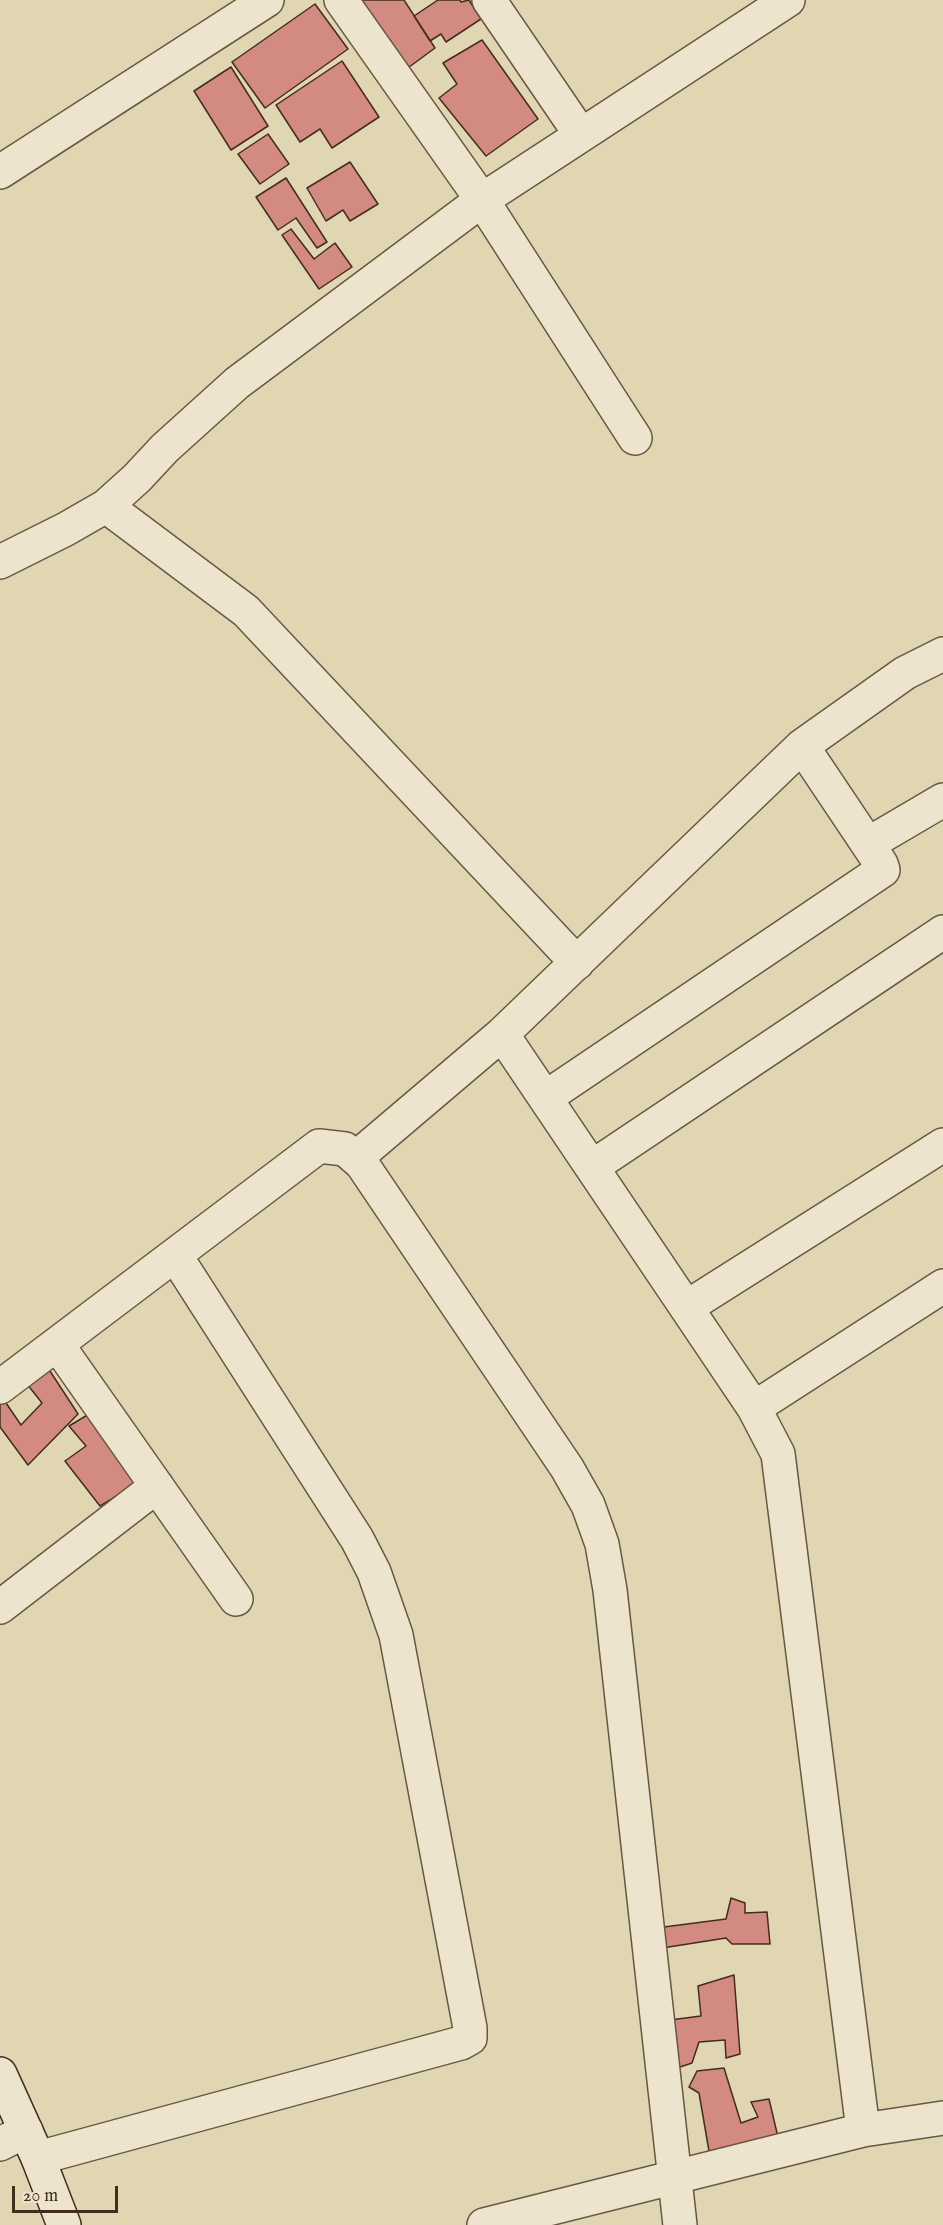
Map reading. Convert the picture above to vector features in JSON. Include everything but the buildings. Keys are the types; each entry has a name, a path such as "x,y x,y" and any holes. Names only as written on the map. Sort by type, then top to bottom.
{"street":[{"path":"0,172 267,0"},
{"path":"341,0 482,200 635,438"},
{"path":"489,0 581,135"},
{"path":"0,562 106,506 237,382 482,200 779,2"},
{"path":"106,506 246,611 577,963"},
{"path":"356,1158 502,1034 802,746 905,673 943,654"},
{"path":"545,1098 879,875 883,870 802,746"},
{"path":"868,844 943,800"},
{"path":"592,1167 943,932"},
{"path":"502,1034 754,1408 778,1454 863,2130"},
{"path":"687,1308 943,1145"},
{"path":"0,1387 319,1146 345,1149 362,1164 567,1468 588,1505 602,1544 612,1614 680,2225"},
{"path":"22,2145 461,2043 470,2038 470,2028 396,1635 374,1572 357,1539 175,1255"},
{"path":"754,1408 943,1286"},
{"path":"57,1344 236,1599"},
{"path":"0,1607 157,1486"},
{"path":"0,2074 22,2145 63,2225"},
{"path":"484,2225 863,2130 943,2118"}]}
